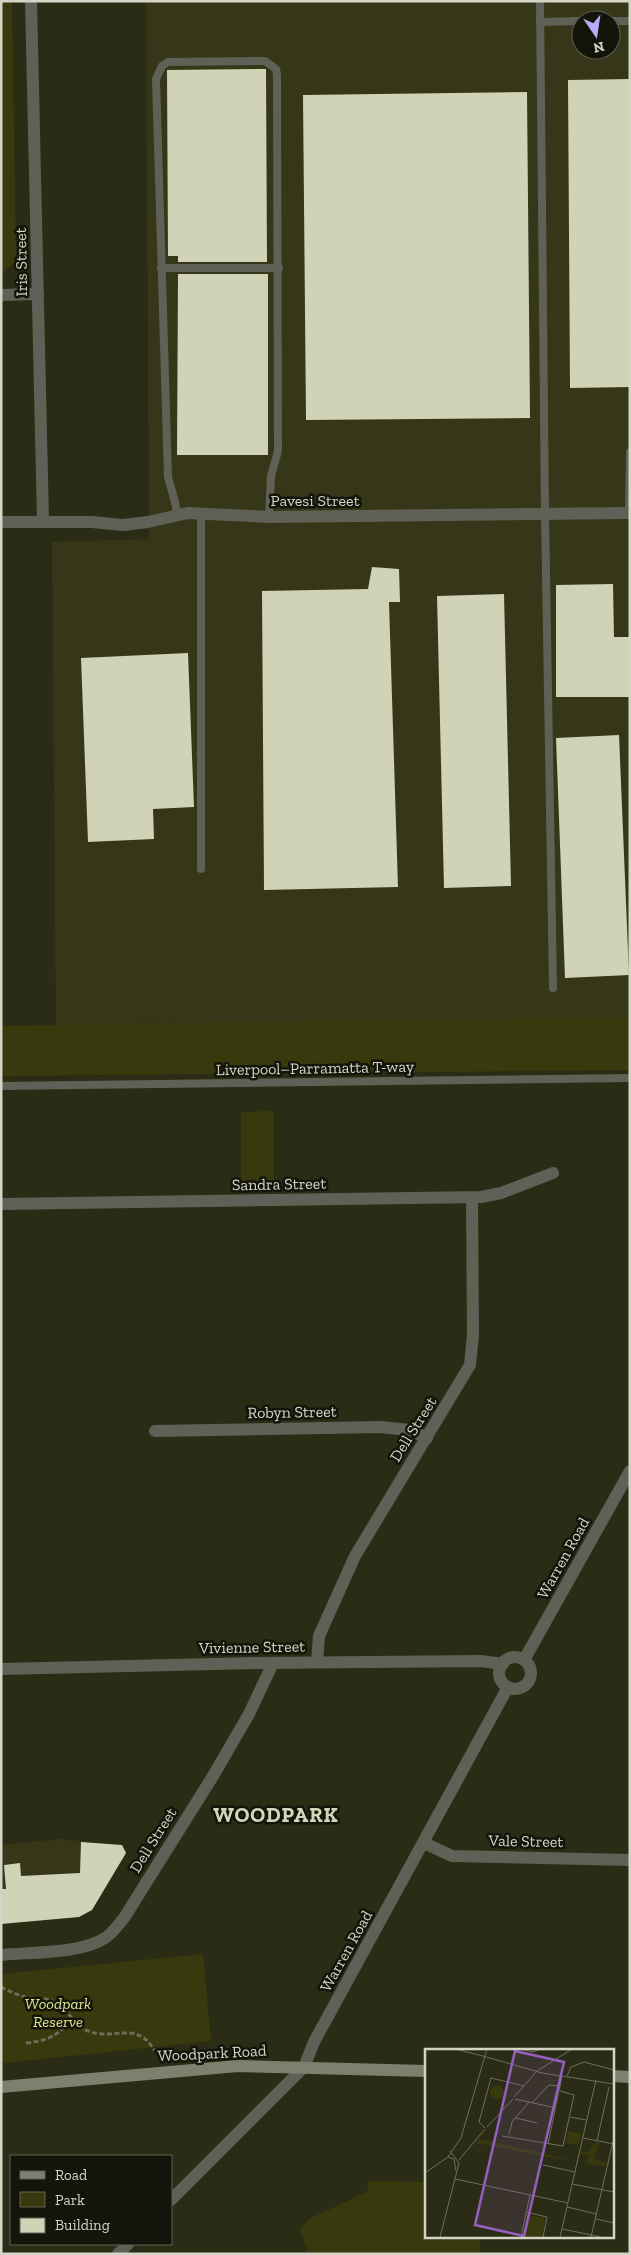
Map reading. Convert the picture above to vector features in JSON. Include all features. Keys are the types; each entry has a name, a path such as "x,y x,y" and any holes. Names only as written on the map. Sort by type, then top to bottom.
{"main road":[{"name":"Woodpark Road","path":"1,2087 238,2066 425,2071"},
{"path":"614,2076 630,2077"}],"street":[{"name":"Iris Street","path":"31,1 43,521"},
{"path":"1,295 38,294"},
{"name":"Pavesi Street","path":"1,522 92,522 123,525 148,522 176,515 201,513 269,517 629,514"},
{"name":"Sandra Street","path":"1,1204 472,1198 501,1193 553,1173"},
{"name":"Dell Street","path":"317,1662 319,1636 355,1556 465,1377 472,1354 472,1198"},
{"name":"Robyn Street","path":"155,1431 380,1427 410,1430 427,1438"},
{"name":"Warren Road","path":"524,1660 630,1471"},
{"path":"511,1658 524,1660 530,1669 530,1680 522,1688 508,1687 500,1677 503,1664 511,1658"},
{"name":"Vivienne Street","path":"1,1669 317,1662 481,1662 503,1664"},
{"name":"Dell Street","path":"1,1955 73,1948 93,1944 112,1932 124,1918 213,1776 249,1714 273,1663"},
{"name":"Warren Road","path":"172,2199 304,2067 314,2042 508,1687"},
{"name":"Vale Street","path":"424,1843 452,1856 630,1860"},
{"path":"118,2254 127,2245"}],"lane":[{"path":"540,1 544,514 553,988"},
{"path":"540,22 571,21"},
{"path":"176,515 176,502 168,477 155,87 158,71 168,62 260,61 271,64 278,74 278,451 270,476 269,517"},
{"path":"161,268 279,268"},
{"path":"629,514 630,452"},
{"path":"201,513 201,869"},
{"name":"Liverpool–Parramatta T-way","path":"1,1086 630,1078"}],"path":[{"path":"1,1987 26,1997 42,1998 54,2002 72,2017 78,2026 88,2031 98,2033 133,2033 144,2037 154,2050"},
{"path":"26,2043 38,2042 55,2036 72,2017"}],"shaded area":[{"path":"146,1 630,1 630,1029 56,1036 52,542 149,539"},
{"path":"60,1839 122,1845 92,1910 79,1917 1,1924 1,1845"}],"green space":[{"path":"1,1 12,1 16,261 1,274"},
{"path":"630,1017 630,1070 1,1076 1,1026"},
{"path":"274,1111 274,1182 241,1182 241,1112"},
{"name":"Woodpark Reserve","path":"203,1954 211,2041 5,2063 1,2059 1,1974"},
{"path":"367,2181 425,2182 425,2238 480,2238 480,2254 308,2254 300,2229 311,2218 368,2191"}],"building":[{"path":"266,69 267,262 178,262 178,256 168,256 167,70"},
{"path":"630,79 630,387 570,388 568,80"},
{"path":"527,92 530,418 306,420 303,95"},
{"path":"178,274 268,274 268,455 177,455"},
{"path":"372,567 399,569 400,602 389,602 398,887 264,890 262,591 368,589"},
{"path":"613,584 614,637 630,637 630,697 556,697 556,585"},
{"path":"504,594 511,886 444,888 437,596"},
{"path":"188,653 194,807 153,809 154,839 88,842 81,658"},
{"path":"619,735 629,975 565,978 556,738"},
{"path":"81,1842 122,1845 126,1853 92,1910 79,1917 1,1924 1,1889 6,1889 4,1865 20,1863 21,1876 80,1873"}],"district":[{"name":"WOODPARK","path":"276,1814"}]}
